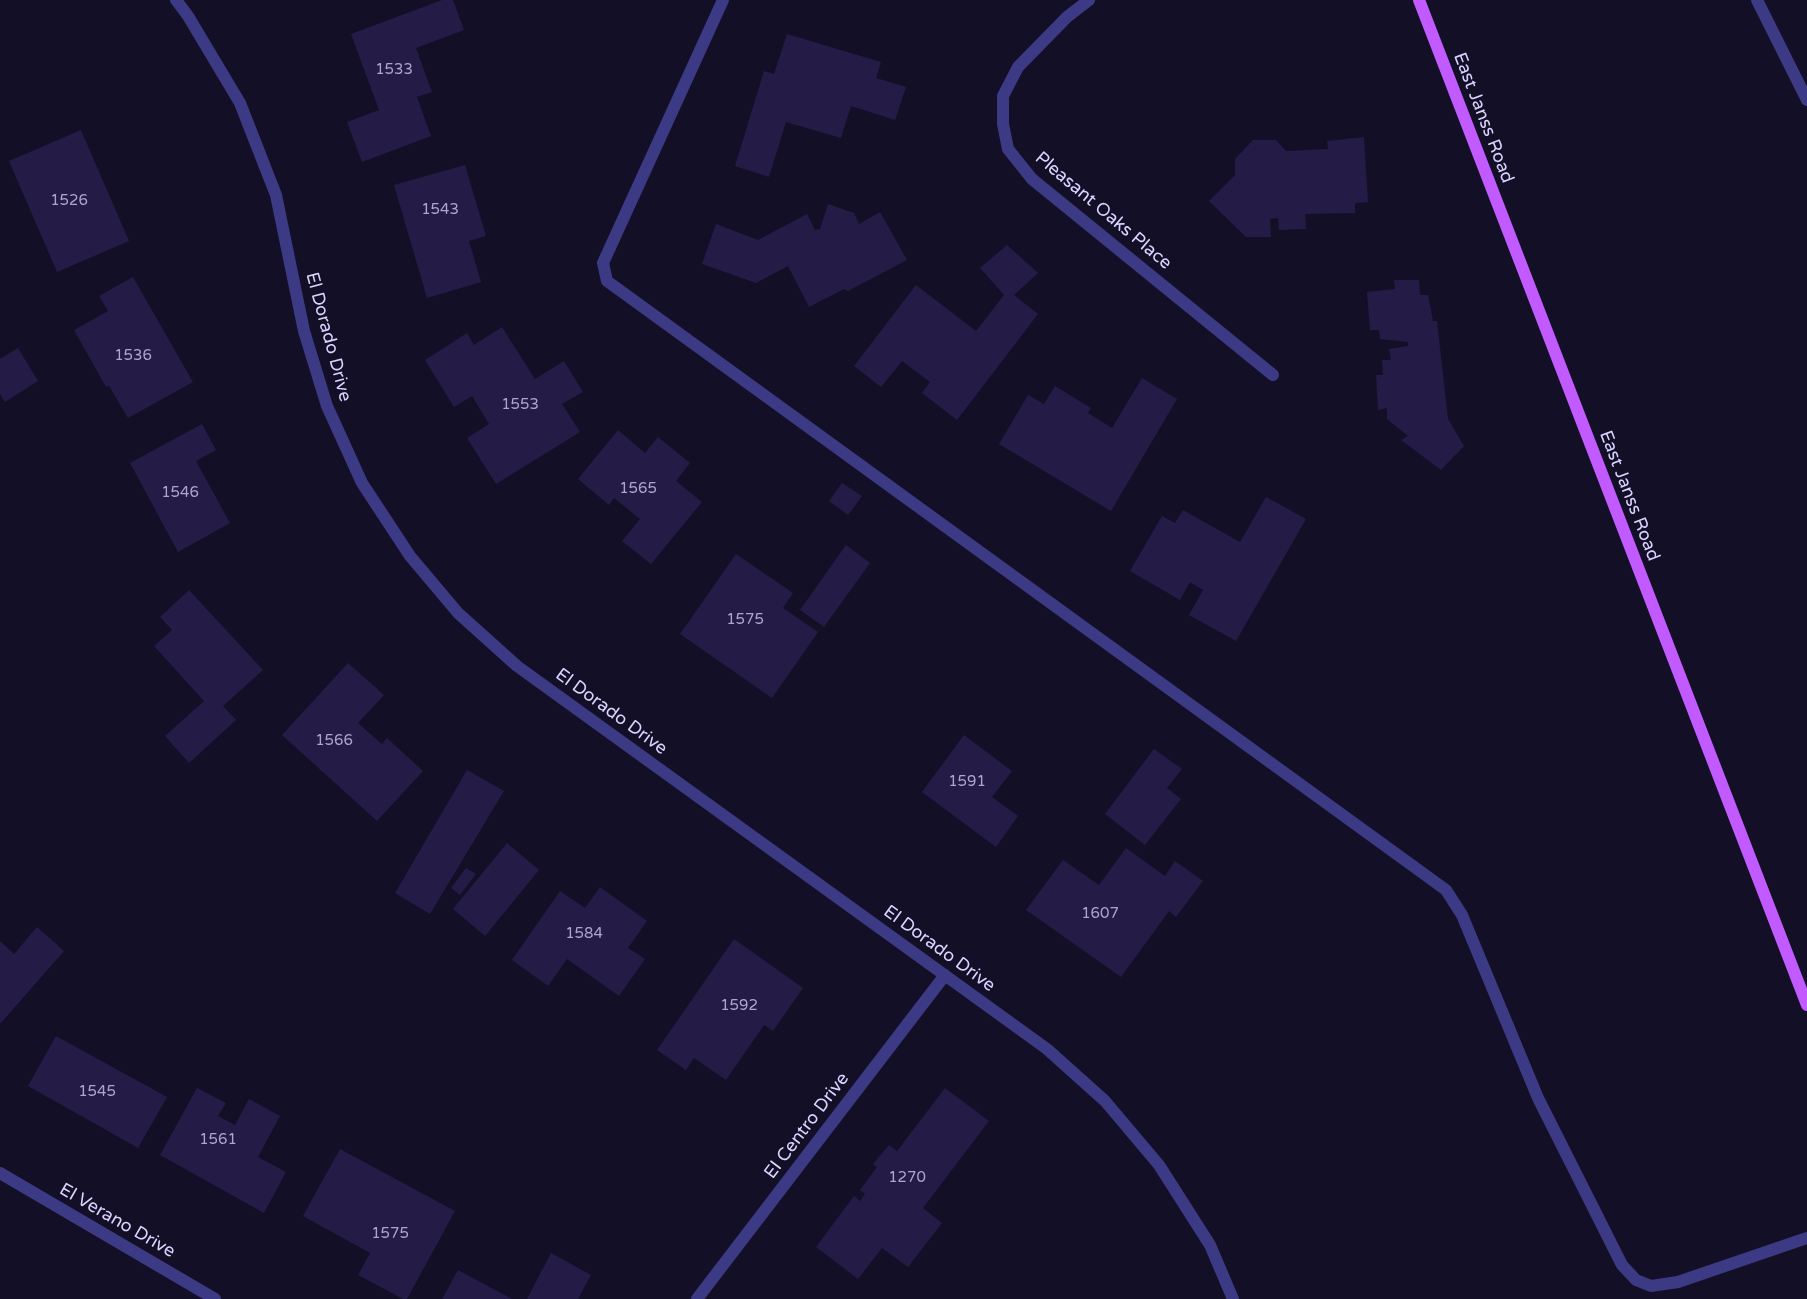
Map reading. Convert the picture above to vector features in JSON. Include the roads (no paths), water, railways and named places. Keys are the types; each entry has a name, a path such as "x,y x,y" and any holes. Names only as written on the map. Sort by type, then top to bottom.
{"main road":[{"name":"East Janss Road","path":"1420,0 1807,1005"}],"street":[{"name":"El Dorado Drive","path":"176,0 188,16 240,102 276,195 304,331 327,406 362,483 410,556 458,613 517,666 1047,1049 1105,1101 1160,1165 1210,1245 1233,1299"},
{"path":"723,0 603,263 607,281 1446,890 1462,915 1538,1098 1622,1265 1636,1280 1651,1286 1678,1282 1807,1238"},
{"name":"Pleasant Oaks Place","path":"1089,0 1067,17 1018,67 1003,96 1003,124 1008,149 1032,179 1273,375"},
{"path":"1757,0 1807,100"},
{"name":"El Centro Drive","path":"697,1299 945,975"},
{"name":"El Verano Drive","path":"0,1173 216,1299"}]}
